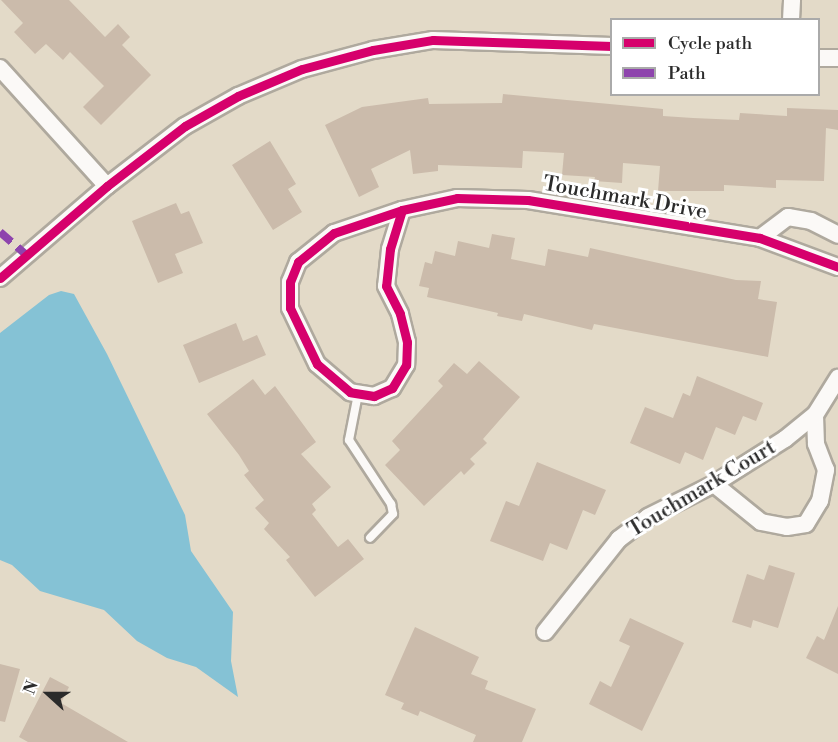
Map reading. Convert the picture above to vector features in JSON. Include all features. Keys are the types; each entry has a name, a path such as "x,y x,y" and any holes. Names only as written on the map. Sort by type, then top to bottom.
{"street":[{"path":"791,18 792,0"},
{"path":"0,278 107,186 185,126 238,96 302,69 433,40 610,46"},
{"path":"820,58 838,58"},
{"path":"0,68 107,186"},
{"name":"Touchmark Drive","path":"358,394 334,381 317,364 290,308 290,282 298,262 334,233 402,210 457,198 528,200 760,238 838,267"},
{"path":"358,394 374,396 392,388 406,365 407,342 386,286 390,249 402,210"},
{"path":"760,238 788,217 811,221 838,235"},
{"name":"Touchmark Court","path":"545,632 619,539 648,517 714,484 785,439 814,415 838,378"},
{"path":"714,484 761,522 787,527 806,524 820,501 826,470 816,444 814,415"}],"lane":[{"path":"358,394 349,440 391,504 393,514 370,538"}],"water":[{"path":"61,291 74,294 107,354 185,515 191,551 233,612 231,661 238,697 196,667 167,658 137,641 104,610 40,591 12,565 0,560 0,333 49,295"}],"building":[{"path":"1,0 69,0 105,37 118,24 130,37 122,45 151,75 101,125 83,107 104,86 70,52 63,60 46,44 35,54 14,32 23,23"},
{"path":"503,94 663,109 663,116 693,118 739,120 740,113 787,116 787,108 838,110 838,130 826,128 824,181 776,180 776,188 724,185 724,191 658,191 660,166 623,163 622,183 594,181 595,177 562,175 564,153 523,151 522,168 438,165 438,171 413,174 410,150 371,169 379,187 359,197 325,125 362,107 428,98 429,104 502,103"},
{"path":"270,141 296,184 288,189 302,212 273,230 232,165"},
{"path":"176,203 181,214 189,211 203,243 175,254 183,273 158,283 132,221"},
{"path":"492,234 515,238 511,259 545,266 548,249 588,257 590,248 736,280 761,281 758,299 777,302 768,357 594,324 592,330 524,314 522,321 497,316 498,313 427,297 429,288 419,286 425,262 432,264 435,251 455,256 458,241 489,248"},
{"path":"236,323 243,341 257,335 266,355 199,383 183,345"},
{"path":"479,361 520,397 483,439 487,443 470,459 475,464 464,475 461,471 424,506 385,465 400,450 392,441 443,386 438,381 454,363 467,374"},
{"path":"697,376 763,403 756,421 743,416 735,435 716,427 703,460 685,452 680,464 630,443 645,407 673,418 683,393 690,396"},
{"path":"253,379 265,395 275,386 316,442 301,454 331,487 312,504 316,510 312,514 338,547 348,539 364,559 315,597 286,560 290,557 264,529 269,523 255,508 264,500 244,475 249,471 239,455 207,414"},
{"path":"537,462 606,490 595,515 583,510 567,550 550,543 543,561 490,541 506,501 519,506"},
{"path":"769,565 795,573 778,628 753,620 751,628 732,622 747,574 764,580"},
{"path":"838,606 838,674 806,658 817,636 824,640"},
{"path":"630,618 684,643 642,731 589,704 600,681 611,687 630,646 619,641"},
{"path":"415,627 479,657 471,674 488,681 485,689 536,709 522,742 473,742 476,735 420,711 418,716 401,709 404,703 385,695"},
{"path":"0,664 20,669 5,722 0,721"},
{"path":"50,677 69,687 61,703 128,742 28,742 19,737"}],"marked path":[{"path":"0,232 26,255"}],"cycle path":[{"path":"0,278 107,186 185,126 238,96 302,69 373,50 433,40 610,46"},
{"path":"402,210 390,249 386,286 400,314 407,342 406,365 392,388 374,396 350,392 317,364 290,308 290,282 298,262 334,233 402,210 457,198 528,200 760,238 838,267"}]}
